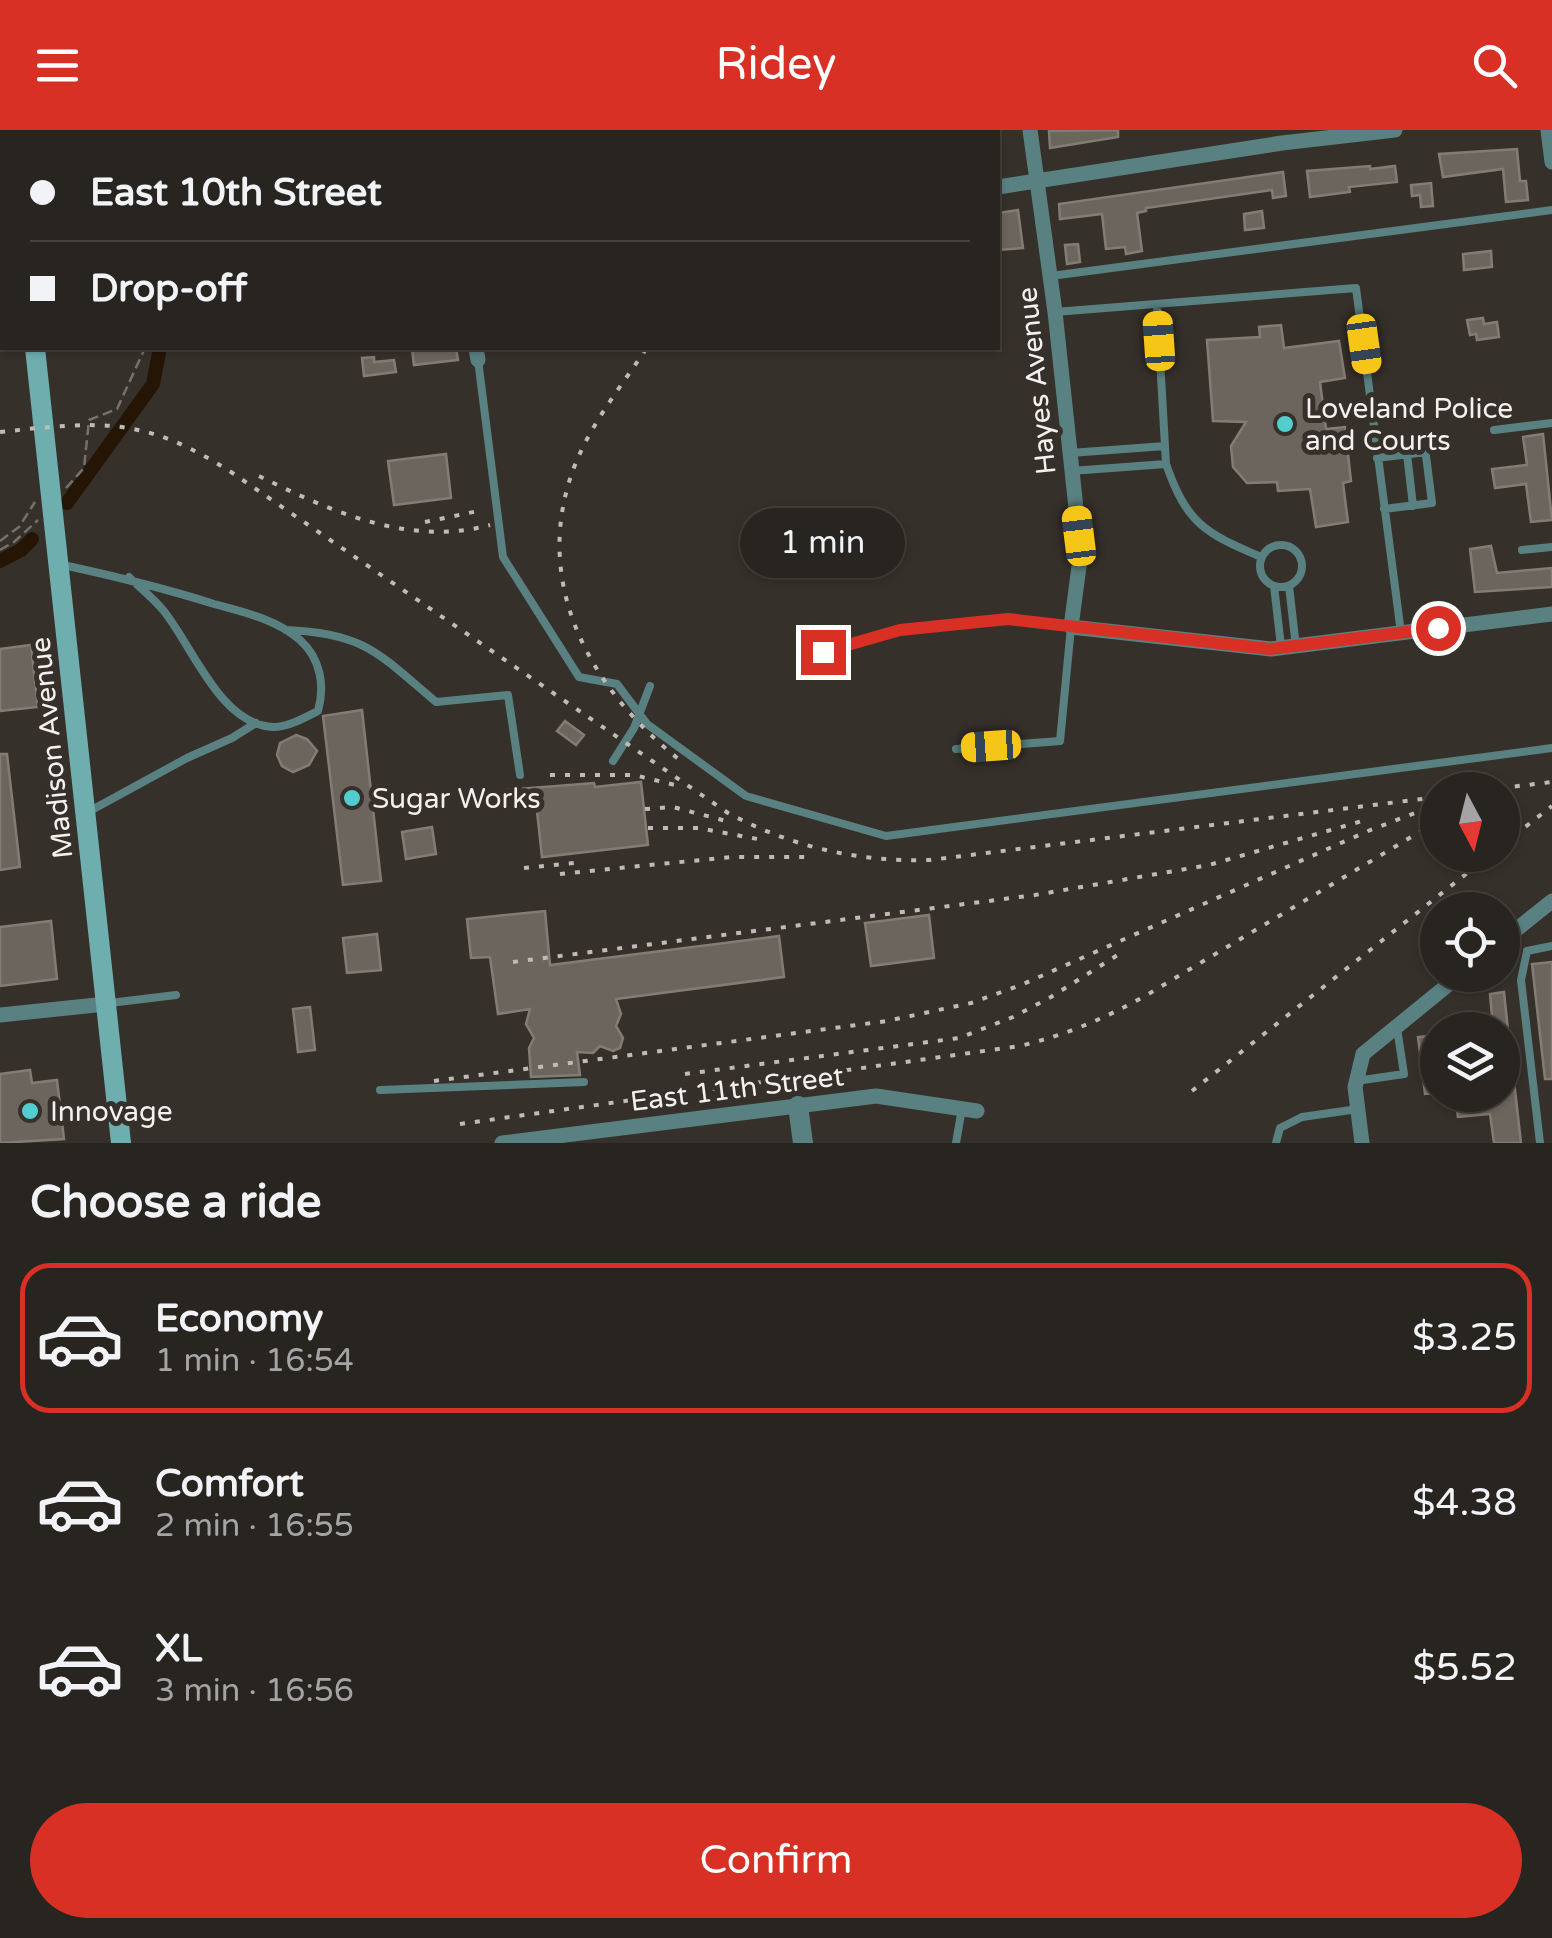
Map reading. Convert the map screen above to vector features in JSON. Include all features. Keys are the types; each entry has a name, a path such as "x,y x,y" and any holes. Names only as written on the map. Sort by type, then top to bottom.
{"main road":[{"name":"Madison Avenue","path":"36,350 121,1143"}],"street":[{"name":"Hayes Avenue","path":"1030,130 1055,312 1080,559 1071,627"},
{"path":"1000,187 1281,136 1395,130"},
{"path":"1548,130 1552,162"},
{"path":"1071,627 1248,648 1288,648 1552,614"},
{"path":"1520,926 1552,900"},
{"path":"1362,1143 1358,1064 1370,1046 1439,992"},
{"path":"0,1015 106,1004"},
{"name":"East 11th Street","path":"502,1143 876,1096 970,1109"},
{"path":"798,1106 803,1143"}],"lane":[{"path":"1050,276 1552,210"},
{"path":"1055,312 1356,288 1401,633"},
{"path":"1156,306 1166,464 1186,509 1204,530 1261,556"},
{"path":"477,354 503,557 580,677 617,684 648,724 746,796 886,836 1552,748"},
{"path":"1494,430 1552,423"},
{"path":"1384,509 1432,503 1424,440"},
{"path":"1069,453 1165,446"},
{"path":"1378,458 1426,452"},
{"path":"1406,454 1413,506"},
{"path":"1071,470 1166,464"},
{"path":"1261,556 1277,544 1297,551 1302,570 1288,586 1288,648"},
{"path":"1522,550 1552,547"},
{"path":"1261,556 1262,576 1274,586 1288,648"},
{"path":"58,564 128,578 268,620 302,641 319,669 323,692 318,711 273,726 256,722 228,706 164,611 128,578"},
{"path":"1274,586 1288,586"},
{"path":"823,652 900,630 1008,619 1071,627 1060,742 956,748"},
{"path":"283,630 323,631 369,646 436,702 508,695 520,775"},
{"path":"613,762 640,714 650,686"},
{"path":"85,814 256,722"},
{"path":"1520,945 1527,950 1552,946"},
{"path":"1527,950 1521,980 1540,1143"},
{"path":"106,1004 176,996"},
{"path":"1356,1081 1404,1074 1396,1026"},
{"path":"380,1090 584,1082"},
{"path":"956,1143 970,1109"},
{"path":"1276,1143 1280,1128 1302,1117 1358,1109"}],"path":[{"path":"56,499 84,468 89,420 117,409 145,350"},
{"path":"0,541 19,527 37,500"},
{"path":"0,550 45,512"}],"building":[{"path":"1118,130 1118,137 1050,148 1049,131"},
{"path":"1517,149 1520,181 1526,181 1528,200 1506,202 1503,169 1443,177 1439,154"},
{"path":"1395,166 1397,182 1349,187 1350,192 1310,197 1307,171"},
{"path":"1283,172 1286,196 1273,198 1272,190 1146,208 1137,213 1142,251 1126,254 1125,247 1106,249 1102,214 1060,219 1059,204"},
{"path":"1431,183 1433,206 1421,207 1420,195 1412,196 1411,185"},
{"path":"1018,210 1023,248 1000,250 1000,213"},
{"path":"1262,211 1264,228 1245,230 1244,214"},
{"path":"1078,244 1080,262 1067,264 1065,245"},
{"path":"1491,251 1492,267 1464,270 1463,254"},
{"path":"1483,318 1484,324 1497,322 1499,337 1477,340 1476,334 1470,335 1467,320"},
{"name":"Loveland Police and Courts","path":"1281,325 1284,348 1339,341 1345,378 1320,382 1326,429 1345,427 1351,481 1343,483 1348,522 1316,527 1310,489 1278,491 1277,482 1247,483 1233,467 1231,446 1246,422 1213,421 1207,340 1260,337 1259,327"},
{"path":"412,350 456,350 458,360 414,365"},
{"path":"374,357 374,362 394,360 396,372 364,376 362,358"},
{"path":"1508,400 1510,419 1491,421 1489,402"},
{"path":"1543,434 1552,520 1531,522 1526,484 1495,488 1492,469 1527,465 1523,437"},
{"path":"446,454 451,498 394,505 388,461"},
{"path":"1491,546 1497,573 1552,568 1552,587 1475,592 1470,549"},
{"path":"31,645 38,707 0,711 0,649"},
{"name":"Sugar Works","path":"362,710 381,881 343,885 323,716"},
{"path":"565,721 584,735 576,745 557,731"},
{"path":"296,735 307,739 317,751 309,765 293,772 282,766 277,755 280,743"},
{"path":"0,754 7,754 20,867 0,870"},
{"path":"641,782 648,845 542,857 536,802 505,805 504,790"},
{"path":"432,827 436,854 406,859 402,832"},
{"path":"545,911 550,965 779,936 784,977 616,999 621,1014 616,1026 623,1038 620,1048 613,1051 600,1046 593,1053 577,1052 580,1075 531,1077 529,1048 534,1038 526,1024 530,1009 498,1014 490,957 471,958 467,919"},
{"path":"929,915 934,958 871,966 865,923"},
{"path":"51,921 57,979 0,986 0,927"},
{"path":"377,934 381,970 347,973 343,938"},
{"path":"1552,962 1552,1079 1545,1079 1532,964"},
{"path":"1504,992 1506,1012 1492,1012 1490,994"},
{"path":"310,1007 315,1050 298,1052 293,1009"},
{"name":"Innovage","path":"30,1070 32,1083 57,1080 64,1139 0,1143 0,1074"},
{"path":"1457,1112 1517,1112 1521,1143 1494,1143 1490,1114 1458,1117"}],"waterway":[{"path":"67,503 153,384 160,350"},
{"path":"0,561 32,539"}],"railway":[{"path":"645,350 600,417 577,460 564,504 560,547 564,588 594,665 619,700 681,761"},
{"path":"0,432 67,426 122,427 148,432 203,455 728,813 776,835 826,850 877,858 930,860 1420,799"},
{"path":"259,476 314,502 371,522 430,532 490,525"},
{"path":"425,522 483,510"},
{"path":"550,775 634,775 675,785"},
{"path":"1520,786 1552,782"},
{"path":"1520,831 1552,806"},
{"path":"645,809 673,807 726,821"},
{"path":"434,1081 887,1021 971,1003 1021,985 1420,811"},
{"path":"513,962 1035,895 1209,865 1369,819"},
{"path":"648,828 698,828 763,840"},
{"path":"460,1124 1020,1046 1053,1037 1145,996 1420,832"},
{"path":"560,874 731,857 814,857"},
{"path":"524,868 574,863"},
{"path":"1192,1091 1469,872"},
{"path":"685,1074 959,1038 1051,997 1124,951"}],"place":[{"name":"Loveland Police and Courts","path":"1285,424"},
{"name":"Sugar Works","path":"352,798"},
{"name":"Innovage","path":"30,1111"}],"route":[{"path":"823,652 900,630 1008,619 1270,649 1438,628"}]}
